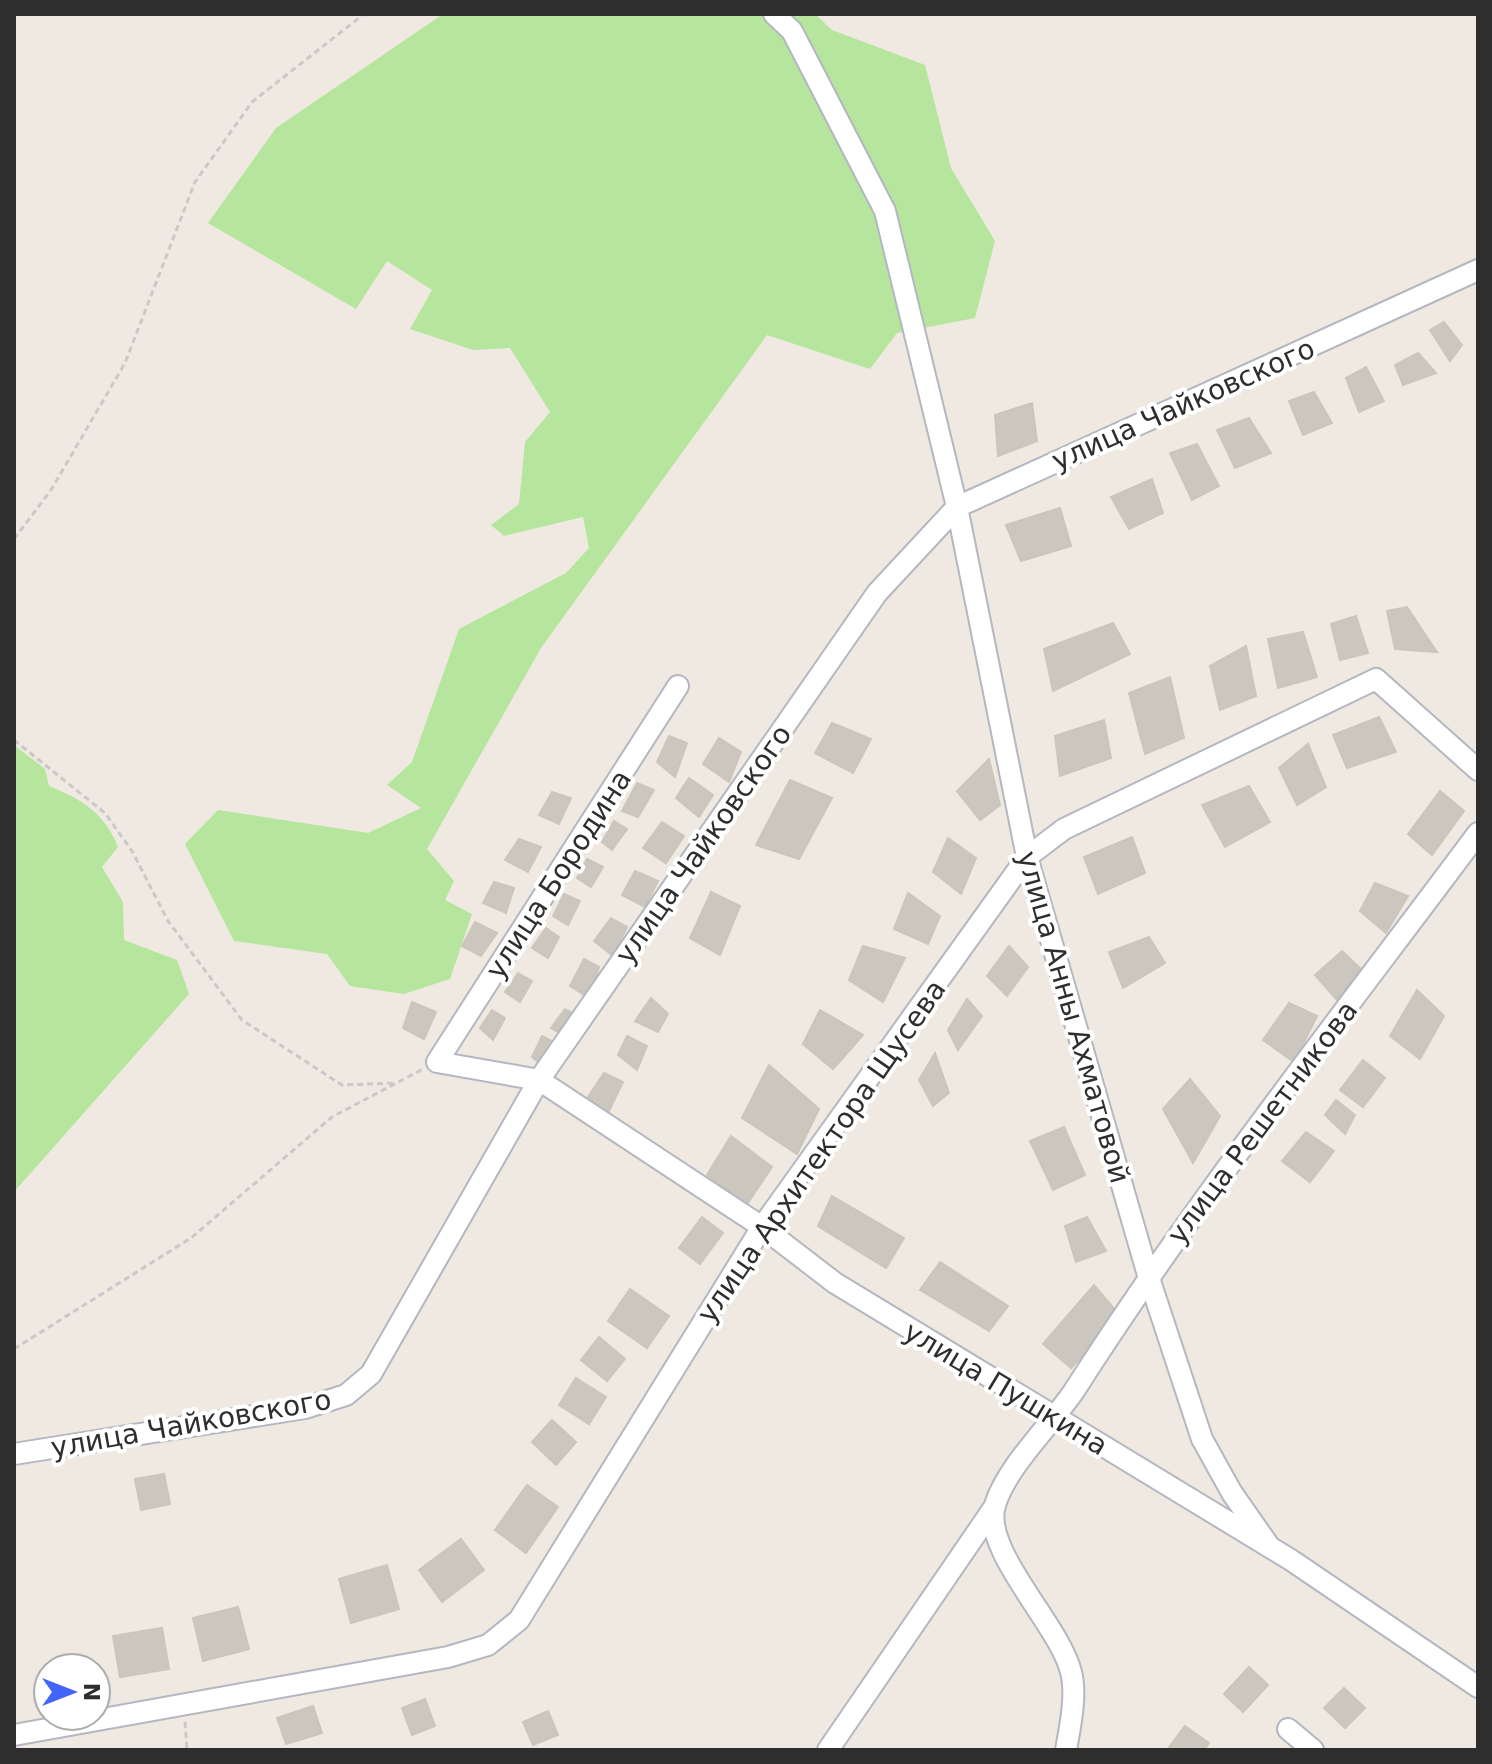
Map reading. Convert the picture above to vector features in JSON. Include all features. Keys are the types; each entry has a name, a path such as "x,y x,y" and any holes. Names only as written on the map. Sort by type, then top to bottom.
{"street":[{"name":"улица Анны Ахматовой","path":"774,14 792,31 885,211 943,461 957,507 1027,857 1148,1275 1202,1439 1232,1493 1271,1549"},
{"name":"улица Чайковского","path":"14,1454 305,1408 346,1395 371,1374 539,1080 877,593 957,507 1478,270"},
{"name":"улица Архитектора Щусева","path":"14,1735 448,1657 488,1645 519,1620 762,1227 1027,857 1064,829 1376,679 1478,770"},
{"name":"улица Бородина","path":"437,1062 678,686"},
{"name":"улица Решетникова","path":"995,1506 1021,1461 1056,1419 1148,1275 1478,833"},
{"path":"437,1062 539,1080"},
{"name":"улица Пушкина","path":"539,1080 762,1227 835,1283 1271,1549 1478,1687"},
{"path":"828,1750 995,1506"},
{"path":"995,1506 996,1536 1051,1626 1072,1673 1066,1750"},
{"path":"1288,1729 1313,1750"}],"path":[{"path":"14,539 51,490 125,363 195,182 252,102 364,14"},
{"path":"14,740 105,813 132,851 168,921 242,1020 342,1085 397,1083"},
{"path":"14,1349 191,1238 332,1117 437,1062"},
{"path":"184,1705 187,1750"}],"green space":[{"path":"443,14 815,14 832,30 925,65 951,168 995,241 975,318 897,333 870,369 767,335 541,648 427,849 454,881 445,900 472,914 450,979 404,994 350,986 327,954 234,941 185,844 218,810 368,833 421,808 387,785 412,762 459,629 566,573 589,548 583,517 504,536 491,525 519,504 525,442 550,412 510,348 473,350 410,329 432,290 387,261 356,309 208,223 276,128"},
{"path":"14,745 45,769 49,786 81,802 106,825 118,847 102,867 123,902 124,940 177,960 189,994 14,1192"}],"building":[{"path":"1444,322 1462,345 1450,361 1430,330"},
{"path":"1418,353 1436,373 1403,385 1395,365"},
{"path":"1366,367 1384,401 1359,412 1346,378"},
{"path":"1314,392 1332,423 1303,435 1289,401"},
{"path":"1032,403 1037,441 998,456 995,415"},
{"path":"1249,418 1271,453 1235,468 1217,430"},
{"path":"1197,444 1219,486 1192,500 1170,453"},
{"path":"1152,479 1163,513 1129,529 1111,497"},
{"path":"1060,508 1071,546 1021,561 1006,525"},
{"path":"1407,607 1437,652 1395,649 1387,611"},
{"path":"1356,616 1368,653 1340,660 1331,624"},
{"path":"1113,623 1130,654 1053,691 1044,649"},
{"path":"1303,632 1317,677 1278,688 1268,639"},
{"path":"1246,646 1256,696 1220,710 1210,666"},
{"path":"1170,677 1184,738 1145,754 1129,693"},
{"path":"1379,717 1396,752 1347,768 1333,735"},
{"path":"1104,720 1111,758 1060,776 1055,736"},
{"path":"832,723 871,739 853,773 815,753"},
{"path":"669,736 687,743 675,777 657,762"},
{"path":"719,738 741,752 729,782 703,764"},
{"path":"1308,744 1326,787 1297,805 1279,768"},
{"path":"989,759 1000,805 980,820 957,791"},
{"path":"689,778 713,795 699,817 676,798"},
{"path":"790,780 832,798 799,859 756,845"},
{"path":"637,783 654,790 638,817 622,811"},
{"path":"1249,786 1270,822 1225,847 1202,805"},
{"path":"1440,791 1464,811 1432,855 1408,834"},
{"path":"552,792 571,798 559,824 539,815"},
{"path":"614,821 627,829 612,850 602,842"},
{"path":"662,822 684,836 666,863 643,848"},
{"path":"1132,837 1145,873 1098,894 1084,857"},
{"path":"948,838 976,858 961,894 933,872"},
{"path":"519,839 541,847 528,872 505,860"},
{"path":"587,859 603,867 591,887 577,878"},
{"path":"635,871 658,881 645,907 622,895"},
{"path":"494,882 514,888 506,913 483,903"},
{"path":"1375,883 1408,896 1386,933 1360,911"},
{"path":"711,892 740,906 720,955 690,938"},
{"path":"908,893 940,916 928,944 894,929"},
{"path":"564,894 580,901 568,925 553,916"},
{"path":"611,918 627,927 613,956 594,941"},
{"path":"475,922 497,933 481,956 462,946"},
{"path":"546,928 559,937 548,958 532,948"},
{"path":"1149,937 1165,963 1123,988 1109,952"},
{"path":"863,946 905,958 883,1002 849,980"},
{"path":"1009,946 1028,967 1007,996 987,976"},
{"path":"1342,951 1361,969 1337,1000 1315,975"},
{"path":"584,959 599,967 589,998 570,986"},
{"path":"518,973 532,981 520,1002 505,992"},
{"path":"1417,990 1444,1016 1420,1059 1390,1036"},
{"path":"651,998 668,1014 658,1032 635,1021"},
{"path":"967,999 982,1016 958,1050 948,1030"},
{"path":"412,1002 436,1012 424,1039 403,1028"},
{"path":"1289,1003 1317,1016 1294,1062 1263,1040"},
{"path":"565,1009 581,1018 570,1039 551,1028"},
{"path":"492,1010 505,1018 493,1040 480,1028"},
{"path":"820,1010 863,1035 833,1069 803,1044"},
{"path":"542,1036 563,1047 552,1073 532,1057"},
{"path":"627,1036 647,1046 637,1070 618,1055"},
{"path":"935,1053 949,1093 933,1106 919,1080"},
{"path":"1363,1060 1385,1078 1363,1107 1340,1090"},
{"path":"769,1065 819,1109 797,1154 742,1118"},
{"path":"604,1073 623,1082 609,1111 588,1097"},
{"path":"1190,1079 1220,1116 1193,1163 1163,1109"},
{"path":"1336,1100 1355,1115 1345,1134 1325,1115"},
{"path":"1064,1127 1085,1175 1053,1190 1030,1141"},
{"path":"1306,1132 1334,1151 1310,1182 1282,1161"},
{"path":"731,1136 772,1167 747,1204 707,1175"},
{"path":"832,1196 904,1238 886,1268 818,1226"},
{"path":"702,1217 723,1233 700,1264 679,1248"},
{"path":"1087,1217 1106,1251 1076,1262 1065,1226"},
{"path":"940,1262 1008,1306 989,1331 920,1290"},
{"path":"1094,1285 1120,1316 1071,1368 1043,1344"},
{"path":"630,1289 669,1316 647,1348 608,1321"},
{"path":"599,1337 625,1359 607,1381 581,1360"},
{"path":"576,1378 606,1397 589,1424 559,1405"},
{"path":"552,1420 576,1442 556,1465 532,1442"},
{"path":"164,1474 170,1504 141,1510 135,1479"},
{"path":"527,1485 558,1507 526,1553 495,1530"},
{"path":"461,1539 484,1570 442,1602 419,1570"},
{"path":"387,1565 399,1609 351,1623 339,1579"},
{"path":"238,1607 249,1649 203,1661 193,1618"},
{"path":"162,1628 169,1669 120,1677 113,1636"},
{"path":"1249,1667 1268,1685 1243,1712 1224,1694"},
{"path":"1344,1688 1365,1708 1345,1728 1324,1708"},
{"path":"425,1699 435,1726 412,1735 402,1708"},
{"path":"313,1706 322,1733 286,1744 277,1718"},
{"path":"548,1711 558,1735 533,1745 523,1722"},
{"path":"1185,1726 1209,1743 1204,1750 1167,1750"}]}
